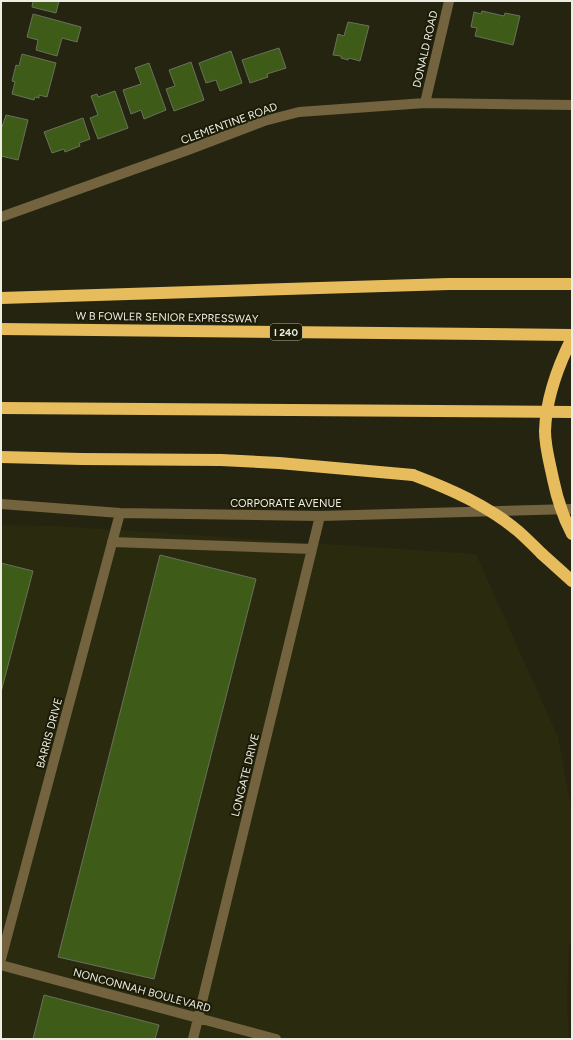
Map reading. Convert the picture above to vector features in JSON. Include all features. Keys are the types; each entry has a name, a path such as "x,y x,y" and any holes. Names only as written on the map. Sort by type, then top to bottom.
{"highway":[{"path":"1,298 449,284 572,284"},
{"name":"W B FOWLER SENIOR EXPRESSWAY","path":"1,329 572,336"},
{"path":"572,336 562,360 547,409 545,433 556,491 565,522 572,534"},
{"path":"1,408 572,412"},
{"path":"1,457 82,460 235,461 286,463 413,475 474,501 497,515 518,531 572,581"}],"street":[{"name":"DONALD ROAD","path":"425,103 449,1"},
{"name":"CLEMENTINE ROAD","path":"1,217 264,122 299,112 425,103 572,105"},
{"name":"CORPORATE AVENUE","path":"1,504 120,513 320,516 572,509"},
{"name":"BARRIS DRIVE","path":"1,959 120,513"},
{"name":"LONGATE DRIVE","path":"193,1039 320,516"},
{"path":"112,542 312,549"},
{"name":"NONCONNAH BOULEVARD","path":"1,965 276,1039"}],"shaded area":[{"path":"1,525 58,526 476,554 558,737 572,812 572,941 569,946 567,1004 569,1039 1,1039"}],"building":[{"path":"33,1 59,1 56,13 32,7"},
{"path":"482,11 504,16 505,13 520,16 513,45 475,36 477,28 471,27 474,12 481,14"},
{"path":"33,14 81,27 77,42 62,38 57,56 36,50 38,40 27,37"},
{"path":"348,22 369,26 360,61 349,58 348,60 341,58 341,56 333,55 338,34 344,36"},
{"path":"279,48 286,68 267,74 268,77 250,83 242,60"},
{"path":"231,51 242,83 220,91 216,80 206,83 199,63"},
{"path":"22,54 56,63 47,97 39,95 39,98 35,97 34,100 12,94 15,82 12,81 16,65 19,66"},
{"path":"191,62 204,100 174,111 166,89 175,86 169,70"},
{"path":"149,63 166,110 144,119 141,110 131,114 123,90 141,84 135,68"},
{"path":"115,91 128,128 98,139 90,118 98,115 91,96 97,94 98,97"},
{"path":"6,115 28,120 18,160 1,156 1,127"},
{"path":"83,118 90,139 79,143 80,146 65,152 64,149 52,153 44,132"},
{"path":"160,555 256,579 154,979 58,957"},
{"path":"1,563 33,571 1,692"},
{"path":"44,995 159,1025 155,1039 33,1039"}]}
